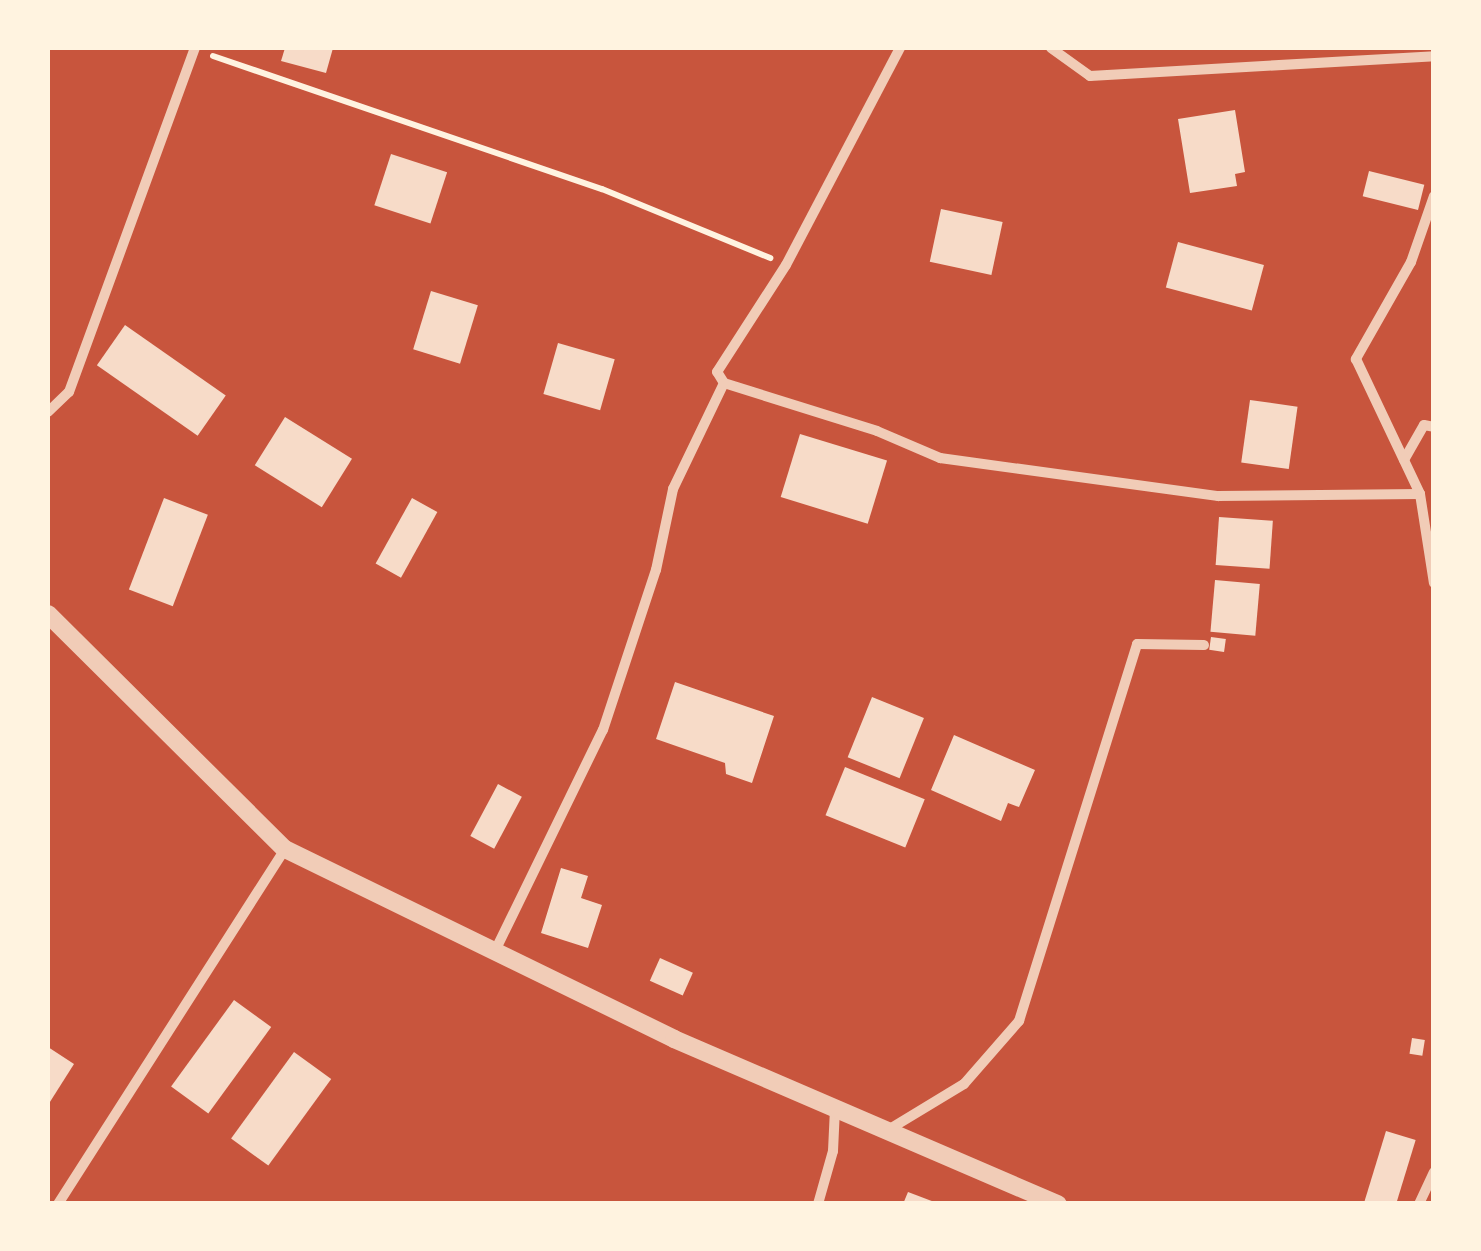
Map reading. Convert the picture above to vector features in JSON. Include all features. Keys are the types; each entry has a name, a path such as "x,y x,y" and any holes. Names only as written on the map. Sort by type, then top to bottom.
{"street":[{"path":"900,48 786,264 718,372 724,383 878,431 940,458 1218,496 1420,494"},
{"path":"1051,48 1090,76 1434,56"},
{"path":"48,412 68,392 195,49"},
{"path":"1434,196 1412,262 1356,359 1420,494 1434,583"},
{"path":"494,953 603,730 656,570 673,489 724,383"},
{"path":"1404,460 1424,425 1434,427"},
{"path":"48,614 285,849 494,953 834,1108 1058,1204"},
{"path":"888,1131 964,1084 1019,1021 1137,644 1204,645"},
{"path":"58,1204 285,849"},
{"path":"818,1204 833,1151 834,1108"},
{"path":"1419,1204 1434,1172"}],"path":[{"path":"195,49 602,189 786,264"}],"building":[{"path":"285,48 333,48 326,73 281,61"},
{"path":"1235,110 1245,172 1235,174 1237,186 1190,193 1178,119"},
{"path":"391,154 447,172 430,224 374,205"},
{"path":"1369,171 1424,185 1418,210 1363,196"},
{"path":"941,209 1003,222 991,275 930,262"},
{"path":"1178,242 1264,265 1252,310 1166,287"},
{"path":"431,291 478,305 460,364 413,349"},
{"path":"125,325 226,396 198,436 97,365"},
{"path":"558,343 615,359 600,410 543,394"},
{"path":"1250,400 1298,407 1289,469 1241,462"},
{"path":"285,417 352,459 322,507 255,465"},
{"path":"800,434 887,461 868,524 781,497"},
{"path":"164,498 208,515 173,606 129,589"},
{"path":"412,498 437,512 401,578 376,564"},
{"path":"1219,517 1273,521 1270,569 1216,565"},
{"path":"1215,580 1260,584 1255,636 1210,632"},
{"path":"1211,637 1226,639 1224,652 1209,650"},
{"path":"675,682 774,716 752,783 726,774 725,763 656,739"},
{"path":"872,697 924,718 900,778 848,757"},
{"path":"954,735 1035,770 1019,807 1008,803 1001,821 931,790"},
{"path":"845,767 925,799 905,847 826,815"},
{"path":"498,784 522,797 494,849 470,836"},
{"path":"561,868 588,876 581,898 602,905 588,948 541,933"},
{"path":"660,958 693,973 683,995 650,981"},
{"path":"234,1000 271,1027 208,1114 171,1087"},
{"path":"1412,1038 1425,1040 1422,1056 1409,1054"},
{"path":"48,1047 74,1064 48,1105"},
{"path":"294,1052 331,1079 268,1166 231,1139"},
{"path":"1386,1131 1416,1140 1396,1204 1364,1204"},
{"path":"908,1192 937,1203 937,1204 903,1204"}]}
